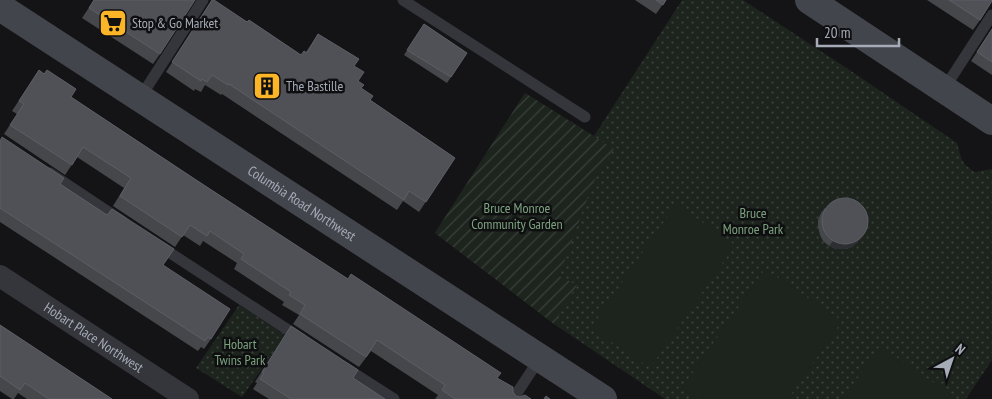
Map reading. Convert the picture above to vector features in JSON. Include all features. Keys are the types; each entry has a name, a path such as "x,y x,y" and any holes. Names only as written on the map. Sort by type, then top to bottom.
{"main road":[{"path":"809,0 992,121"},
{"name":"Columbia Road Northwest","path":"7,7 140,98 603,399"}],"street":[{"name":"Hobart Place Northwest","path":"0,276 188,399"}],"lane":[{"path":"140,98 203,0"},
{"path":"403,0 585,117"},
{"path":"944,89 992,15"},
{"path":"41,168 131,227"},
{"path":"148,238 312,345"},
{"path":"513,399 540,358"},
{"path":"336,361 394,399"}],"green space":[{"name":"Bruce Monroe Park","path":"682,0 743,0 957,143 962,160 975,172 992,169 992,360 966,399 665,399 554,324 435,233 525,93 594,136"},
{"name":"Bruce Monroe Community Garden","path":"525,93 614,149 593,183 559,276 577,285 554,324 435,233"},
{"path":"676,204 735,245 650,368 591,328"},
{"path":"765,269 842,321 788,399 698,399 682,388"},
{"name":"Hobart Twins Park","path":"239,305 286,335 242,397 196,368"},
{"path":"880,346 954,397 953,399 843,399"}],"building":[{"path":"94,0 195,0 160,54 89,8"},
{"path":"212,0 247,22 249,20 301,55 304,51 307,53 318,34 359,59 354,66 364,72 358,81 364,85 361,88 373,96 370,100 455,158 426,202 409,191 404,200 229,84 212,75 207,82 202,79 201,81 172,62"},
{"path":"656,0 666,0 663,5"},
{"path":"949,0 992,0 992,1 980,20"},
{"path":"424,24 467,53 451,77 407,50"},
{"path":"992,29 992,62 977,52"},
{"path":"39,70 44,74 47,70 76,89 71,97 196,180 348,279 351,274 501,373 497,378 513,387 513,392 516,396 525,395 531,399 455,399 442,390 445,385 377,340 366,357 300,314 305,305 289,295 291,292 241,259 244,254 210,231 207,236 190,225 182,237 120,196 131,178 83,147 72,165 10,125 24,104 19,101"},
{"path":"2,137 64,178 60,184 107,215 112,209 174,249 163,265 230,309 211,339 208,337 205,341 0,208 0,141"},
{"path":"840,198 850,198 864,208 868,221 864,234 858,240 850,244 840,244 826,234 822,226 822,216 832,202"},
{"path":"0,325 112,399 49,399 25,383 20,390 0,376"},
{"path":"291,326 358,370 353,378 385,399 291,399 260,379 264,373 262,372"}],"place":[{"name":"Stop & Go Market","path":"113,23"},
{"name":"The Bastille","path":"267,86"}]}
